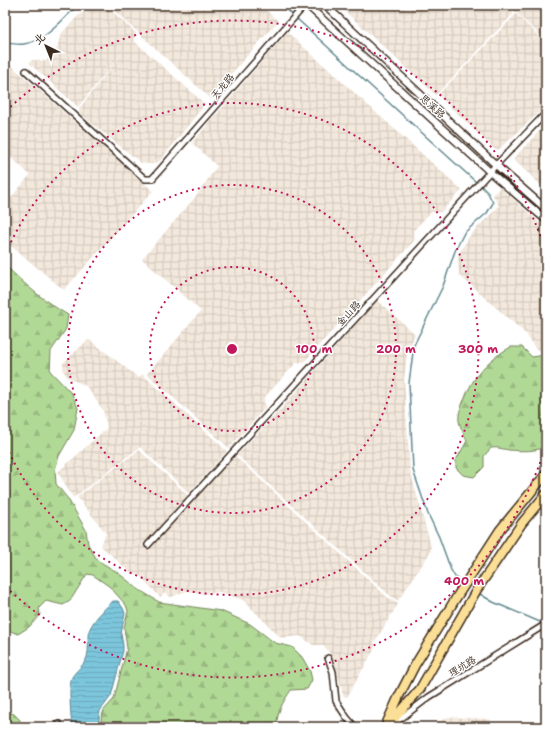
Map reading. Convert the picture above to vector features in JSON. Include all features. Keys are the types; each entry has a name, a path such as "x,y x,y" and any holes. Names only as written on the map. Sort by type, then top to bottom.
{"main road":[{"path":"388,727 399,696 456,598 500,530 546,474"},
{"path":"388,727 420,689 475,593 522,523 546,494"},
{"path":"465,586 475,593"}],"street":[{"name":"思溪路","path":"306,5 490,172 546,220"},
{"name":"天龙路","path":"26,71 145,179 152,179 306,5"},
{"name":"思溪路","path":"325,5 546,209"},
{"name":"金山路","path":"148,545 496,164 546,113"},
{"name":"理坑路","path":"388,727 429,697 546,624"},
{"path":"328,658 333,672 336,700 347,718 355,727"}],"shaded area":[{"path":"93,5 105,5 137,34 133,40 205,104 160,161 152,164 141,163 80,114 79,109 126,48 78,107 29,63 32,60 46,61 56,51 61,34 78,16"},
{"path":"108,5 260,5 278,21 210,98"},
{"path":"338,5 505,5 514,13 436,95"},
{"path":"508,5 546,5 546,41"},
{"path":"516,14 546,43 546,106 498,150 494,149 438,95"},
{"path":"287,32 462,190 441,212 431,212 413,231 415,240 303,363 296,363 264,398 265,408 229,448 147,374 201,311 142,259 197,195 217,166 192,143"},
{"path":"5,60 153,191 64,290 5,241 5,205 30,175 5,152"},
{"path":"546,124 546,190 513,159"},
{"path":"500,187 546,229 546,342 539,351 535,348 526,334 459,275 458,255 471,234 499,206 493,195"},
{"path":"377,300 415,334 407,353 404,380 410,470 431,546 431,551 398,601 388,594 237,455 282,408"},
{"path":"88,340 139,378 142,374 227,451 189,493 140,447 73,498 58,472 107,428 103,410 86,386 67,377 63,370 63,363"},
{"path":"139,450 193,500 235,456 387,597 398,604 374,643 376,646 347,697 343,696 339,678 329,652 323,645 313,645 300,636 281,638 243,600 220,592 204,594 187,591 171,597 165,593 160,597 140,576 130,572 101,546 106,533 77,497"},
{"path":"448,717 490,719 490,727 428,727"}],"green space":[{"path":"5,265 35,292 68,315 66,329 51,351 50,371 72,394 78,408 74,430 59,456 55,470 56,484 68,499 86,530 88,544 97,560 117,572 138,589 159,602 221,611 250,624 275,643 292,647 302,657 310,671 312,680 307,689 291,690 279,712 277,727 102,727 101,719 104,710 114,699 127,648 124,628 128,611 126,605 110,587 93,575 87,574 70,601 63,605 46,601 39,608 40,615 29,627 18,634 5,629 5,502 10,495 5,485"},
{"path":"511,347 522,347 532,357 546,353 546,446 529,451 491,448 484,456 484,467 474,477 463,475 456,468 456,460 467,441 459,421 461,408 472,383 482,369 495,357"},
{"path":"5,711 14,714 20,720 20,727 5,727"}],"water":[{"path":"113,601 118,601 125,613 121,634 123,651 111,696 100,711 98,727 72,727 70,694 72,677 87,657 88,636 91,627 102,612"}],"waterway":[{"path":"5,43 24,44 40,39 54,29 78,5"},
{"path":"282,5 294,16"},
{"path":"296,18 477,183"},
{"path":"457,579 451,570 439,537 428,514 413,470 409,383 414,345 443,286 455,251 464,233 487,213 493,203 488,193 480,185"},
{"path":"480,594 493,602 540,622"}]}
